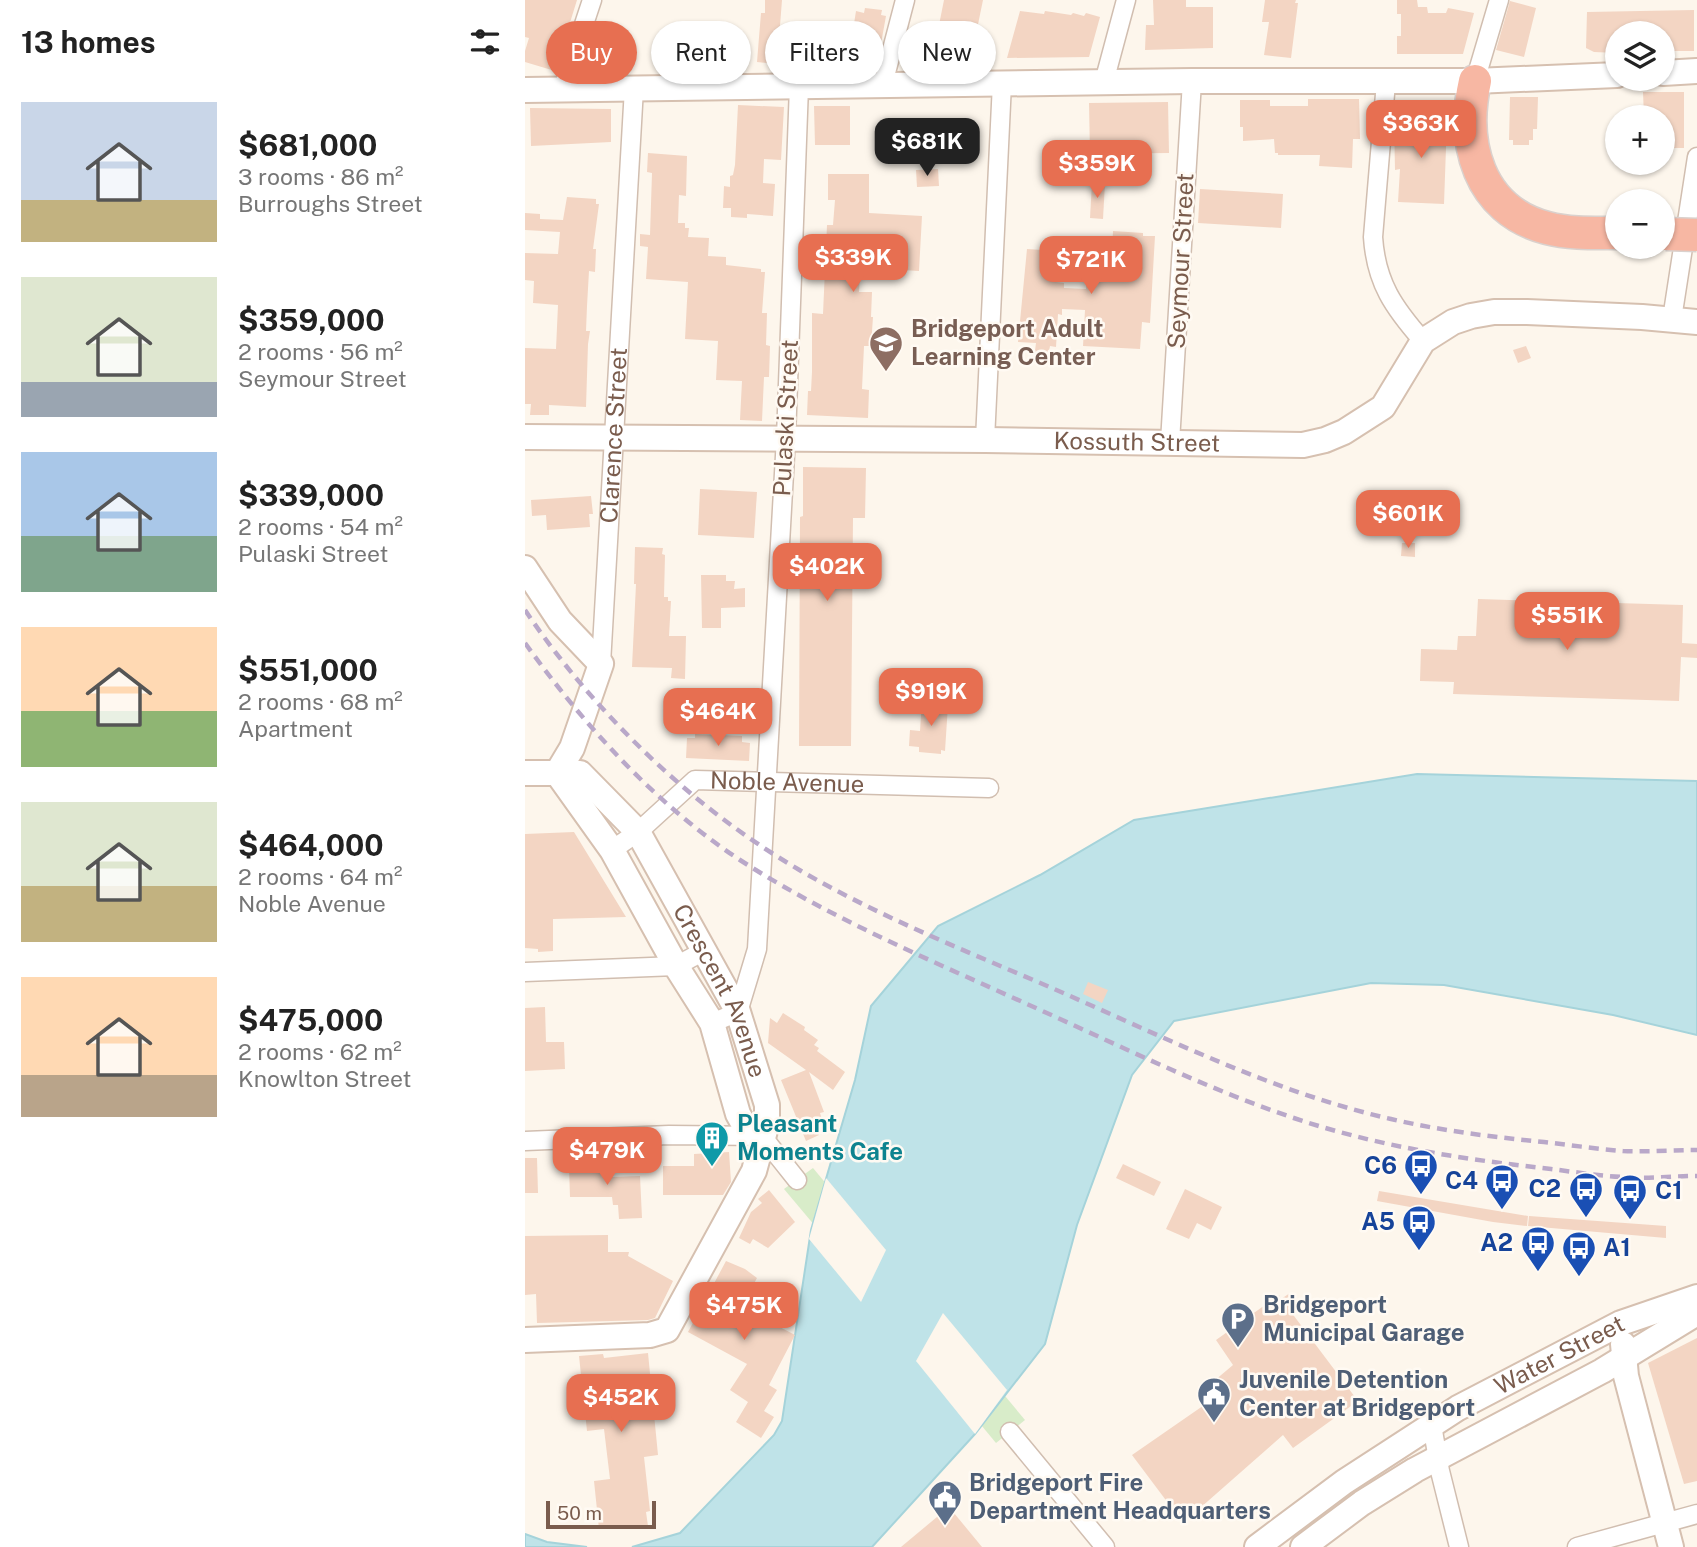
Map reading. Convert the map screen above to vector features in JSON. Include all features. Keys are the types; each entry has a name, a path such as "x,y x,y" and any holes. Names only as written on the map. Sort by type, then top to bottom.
{"highway":[{"path":"1475,81 1469,117 1472,147 1482,176 1497,199 1521,217 1546,228 1605,233"},
{"path":"1675,234 1697,235"}],"main road":[{"path":"1675,72 1697,71"},
{"path":"884,84 1475,81 1605,76"},
{"path":"525,90 883,84"},
{"name":"Kossuth Street","path":"525,437 1303,444 1325,440 1344,432 1383,407 1423,341 1453,322 1471,316 1494,312 1697,322"},
{"path":"525,568 560,621 601,664"},
{"name":"Clarence Street","path":"557,773 572,748 601,664"},
{"path":"525,773 557,773"},
{"name":"Crescent Avenue","path":"557,773 580,773 638,832 738,1012 767,1105 767,1123 762,1136 743,1123 738,1114 712,1023 676,966 612,850 557,773"},
{"path":"525,1340 650,1335 667,1330 754,1171 762,1136"},
{"name":"Water Street","path":"1257,1547 1344,1482 1465,1405 1621,1322 1697,1297"},
{"name":"Water Street","path":"1303,1547 1362,1503 1437,1458 1624,1358 1697,1313"},
{"path":"1621,1322 1626,1376 1671,1547"}],"street":[{"path":"563,88 592,0"},
{"path":"884,80 905,0"},
{"path":"1104,82 1126,0"},
{"path":"1475,81 1499,0"},
{"name":"Seymour Street","path":"1170,442 1192,81"},
{"path":"1386,82 1373,237 1374,257 1386,292 1406,322 1423,341"},
{"path":"985,440 1003,83"},
{"name":"Pulaski Street","path":"738,1012 757,949 786,439 799,86"},
{"name":"Clarence Street","path":"601,664 634,88"},
{"path":"1672,319 1697,157"},
{"name":"Noble Avenue","path":"612,850 638,832 695,780 989,789"},
{"path":"525,972 676,966 704,951"},
{"path":"712,1023 738,1012"},
{"path":"525,1141 669,1135 762,1136 797,1180"},
{"path":"1432,1424 1437,1458 1459,1547"},
{"path":"1010,1432 1105,1547"},
{"path":"1577,1547 1697,1514"}],"green space":[{"path":"813,1168 883,1252 868,1289 784,1189"},
{"path":"940,1318 1025,1420 996,1443 923,1355"}],"water":[{"path":"1417,774 1697,781 1697,1035 1613,1015 1444,985 1371,983 1174,1021 1132,1075 1077,1225 1045,1344 975,1434 872,1547 632,1547 680,1533 774,1435 782,1421 811,1230 855,1080 871,1006 938,926 1040,875 1134,820"},
{"path":"525,1534 547,1542 587,1547 525,1547"}],"pier":[{"path":"826,1178 886,1250 861,1302 809,1239"},
{"path":"943,1313 1007,1390 975,1434 916,1361"}],"building":[{"path":"525,0 577,0 570,21 546,21 546,68 525,62 529,38 525,37"},
{"path":"765,0 782,0 780,21 765,21 765,63 757,62 761,13 765,13"},
{"path":"944,0 983,0 979,21 940,21"},
{"path":"1153,0 1186,0 1186,7 1213,7 1213,48 1145,50 1146,25 1154,25"},
{"path":"1265,0 1296,0 1295,3 1298,3 1291,58 1264,55 1269,22 1262,22"},
{"path":"1397,0 1417,0 1418,7 1427,7 1428,13 1446,13 1448,8 1474,13 1463,54 1397,54 1397,36 1401,36 1401,14 1397,14"},
{"path":"1510,1 1536,8 1524,57 1496,50"},
{"path":"865,8 882,10 881,15 886,16 884,27 884,21 854,21 856,11 864,13"},
{"path":"1694,10 1694,51 1675,51 1675,21 1605,21 1605,52 1594,52 1586,48 1587,12"},
{"path":"1020,11 1073,13 1084,16 1086,13 1100,17 1089,57 1007,58"},
{"path":"1643,92 1684,92 1684,148 1675,148 1675,105 1644,105"},
{"path":"1510,97 1538,97 1537,129 1533,129 1533,140 1529,140 1529,145 1513,145 1513,140 1509,140"},
{"path":"1308,99 1359,99 1360,139 1353,139 1352,168 1319,166 1320,155 1278,155 1275,153 1274,139 1243,141 1240,100 1270,100 1270,106 1308,106"},
{"path":"1168,102 1169,153 1090,154 1089,103"},
{"path":"738,105 784,107 781,160 764,159 763,183 775,184 773,216 747,214 747,218 731,217 731,208 723,208 724,186 730,187 730,176 733,175 735,165"},
{"path":"814,106 850,106 850,145 815,145"},
{"path":"530,108 611,109 611,142 531,146"},
{"path":"1394,120 1447,120 1444,204 1398,202 1400,169 1395,170"},
{"path":"648,153 687,156 686,196 679,195 678,223 685,223 685,228 689,228 688,237 709,238 708,256 726,257 726,265 761,269 761,272 765,272 762,313 767,313 766,345 770,346 769,377 764,377 762,421 740,420 742,381 716,380 718,341 685,339 688,282 646,279 648,247 640,246 640,234 650,235 652,173 647,172"},
{"path":"938,169 939,186 917,187 916,170"},
{"path":"828,174 869,174 869,213 922,216 919,271 886,269 887,257 861,256 859,292 872,292 871,346 864,346 862,389 869,390 868,418 807,415 812,372 812,313 823,314 827,225 833,225 835,200 828,200"},
{"path":"1092,182 1105,183 1103,219 1090,218"},
{"path":"1200,189 1283,194 1281,228 1198,223"},
{"path":"567,197 596,199 596,204 599,204 593,249 596,249 595,272 589,271 586,331 590,331 586,407 549,405 549,415 530,415 531,404 525,404 525,348 556,349 558,305 533,303 534,281 525,280 525,253 558,254 560,232 525,230 525,213 540,214 540,219 563,220"},
{"path":"1113,231 1155,236 1150,323 1142,322 1140,349 1083,346 1085,310 1062,309 1062,315 1058,314 1056,347 1050,346 1047,361 1034,359 1036,343 1018,342 1027,249 1058,251 1056,282 1064,283 1064,288 1086,289 1089,254 1112,255"},
{"path":"1526,346 1531,358 1518,363 1513,350"},
{"path":"803,467 866,468 865,518 853,518 851,746 799,746 800,517 803,516"},
{"path":"700,489 757,492 754,538 698,535"},
{"path":"591,496 593,514 589,514 590,527 547,530 546,515 532,516 531,500"},
{"path":"1402,543 1415,543 1415,557 1401,556"},
{"path":"635,547 663,548 664,597 671,601 669,636 686,636 685,679 671,678 672,668 632,667"},
{"path":"701,575 726,575 726,581 735,581 734,589 745,588 745,607 721,608 721,628 702,628"},
{"path":"1478,599 1683,605 1682,643 1697,644 1697,658 1681,657 1679,701 1453,694 1454,682 1420,681 1421,649 1457,650 1458,636 1476,636"},
{"path":"944,699 944,705 948,705 945,751 941,750 941,754 919,752 919,747 909,746 910,730 920,731 922,700"},
{"path":"695,734 742,736 742,742 750,743 749,761 686,758 687,738 695,738"},
{"path":"574,832 626,917 553,919 553,951 538,952 538,949 525,948 525,834"},
{"path":"1088,982 1108,990 1102,1003 1083,994"},
{"path":"545,1007 546,1042 564,1042 565,1069 525,1071 525,1008"},
{"path":"783,1013 805,1027 804,1030 818,1040 814,1045 819,1048 817,1051 845,1072 833,1090 809,1072 824,1112 820,1113 824,1126 817,1129 819,1135 806,1141 781,1080 806,1070 768,1043 770,1018 777,1023"},
{"name":"Pleasant Moments Cafe","path":"729,1152 731,1182 723,1195 663,1195 663,1166 694,1166 694,1154"},
{"path":"525,1158 537,1158 538,1193 525,1193"},
{"path":"611,1161 612,1177 640,1176 642,1218 619,1219 618,1205 613,1205 612,1197 570,1197 569,1167 577,1167 576,1162"},
{"path":"1123,1164 1161,1182 1154,1196 1116,1178"},
{"path":"1185,1189 1222,1207 1211,1230 1197,1223 1189,1239 1166,1229"},
{"path":"769,1190 795,1222 768,1248 753,1239 750,1244 739,1238 751,1212 762,1203 758,1199"},
{"path":"1379,1191 1528,1216 1527,1226 1377,1201"},
{"path":"1529,1216 1666,1226 1666,1238 1528,1226"},
{"path":"608,1235 608,1252 629,1252 628,1256 673,1281 655,1318 537,1323 536,1294 525,1295 525,1236"},
{"path":"726,1261 745,1269 757,1278 744,1302 750,1305 747,1310 795,1335 769,1385 777,1390 764,1411 774,1417 761,1438 736,1422 748,1402 730,1390 747,1364 688,1332"},
{"name":"Juvenile Detention Center at Bridgeport","path":"1290,1293 1297,1302 1288,1308 1358,1401 1293,1448 1283,1435 1183,1523 1132,1455 1223,1392 1214,1381 1233,1365 1216,1340 1279,1295 1281,1299"},
{"path":"1697,1338 1697,1481 1684,1484 1648,1363"},
{"path":"648,1353 658,1455 644,1457 650,1511 646,1512 648,1526 599,1529 594,1481 610,1479 604,1429 587,1431 579,1356 603,1354 604,1358"},
{"name":"Bridgeport Fire Department Headquarters","path":"949,1507 982,1547 901,1547"}],"railway":[{"path":"525,610 595,701 650,757 708,808 814,879 895,920 1182,1046 1264,1080 1348,1108 1410,1123 1487,1136 1623,1151 1697,1150"},
{"path":"525,643 572,704 623,761 679,814 740,860 775,882 849,921 1138,1055 1205,1084 1309,1123 1429,1152 1587,1174 1633,1178 1697,1176"}],"place":[{"name":"Bridgeport Adult Learning Center","path":"886,373"},
{"name":"Pleasant Moments Cafe","path":"712,1168"},
{"name":"C6","path":"1421,1196"},
{"name":"C4","path":"1502,1211"},
{"name":"C2","path":"1586,1219"},
{"name":"C1","path":"1630,1221"},
{"name":"A5","path":"1419,1252"},
{"name":"A2","path":"1538,1273"},
{"name":"A1","path":"1579,1278"},
{"name":"Bridgeport Municipal Garage","path":"1238,1349"},
{"name":"Juvenile Detention Center at Bridgeport","path":"1214,1424"},
{"name":"Bridgeport Fire Department Headquarters","path":"945,1527"}]}
